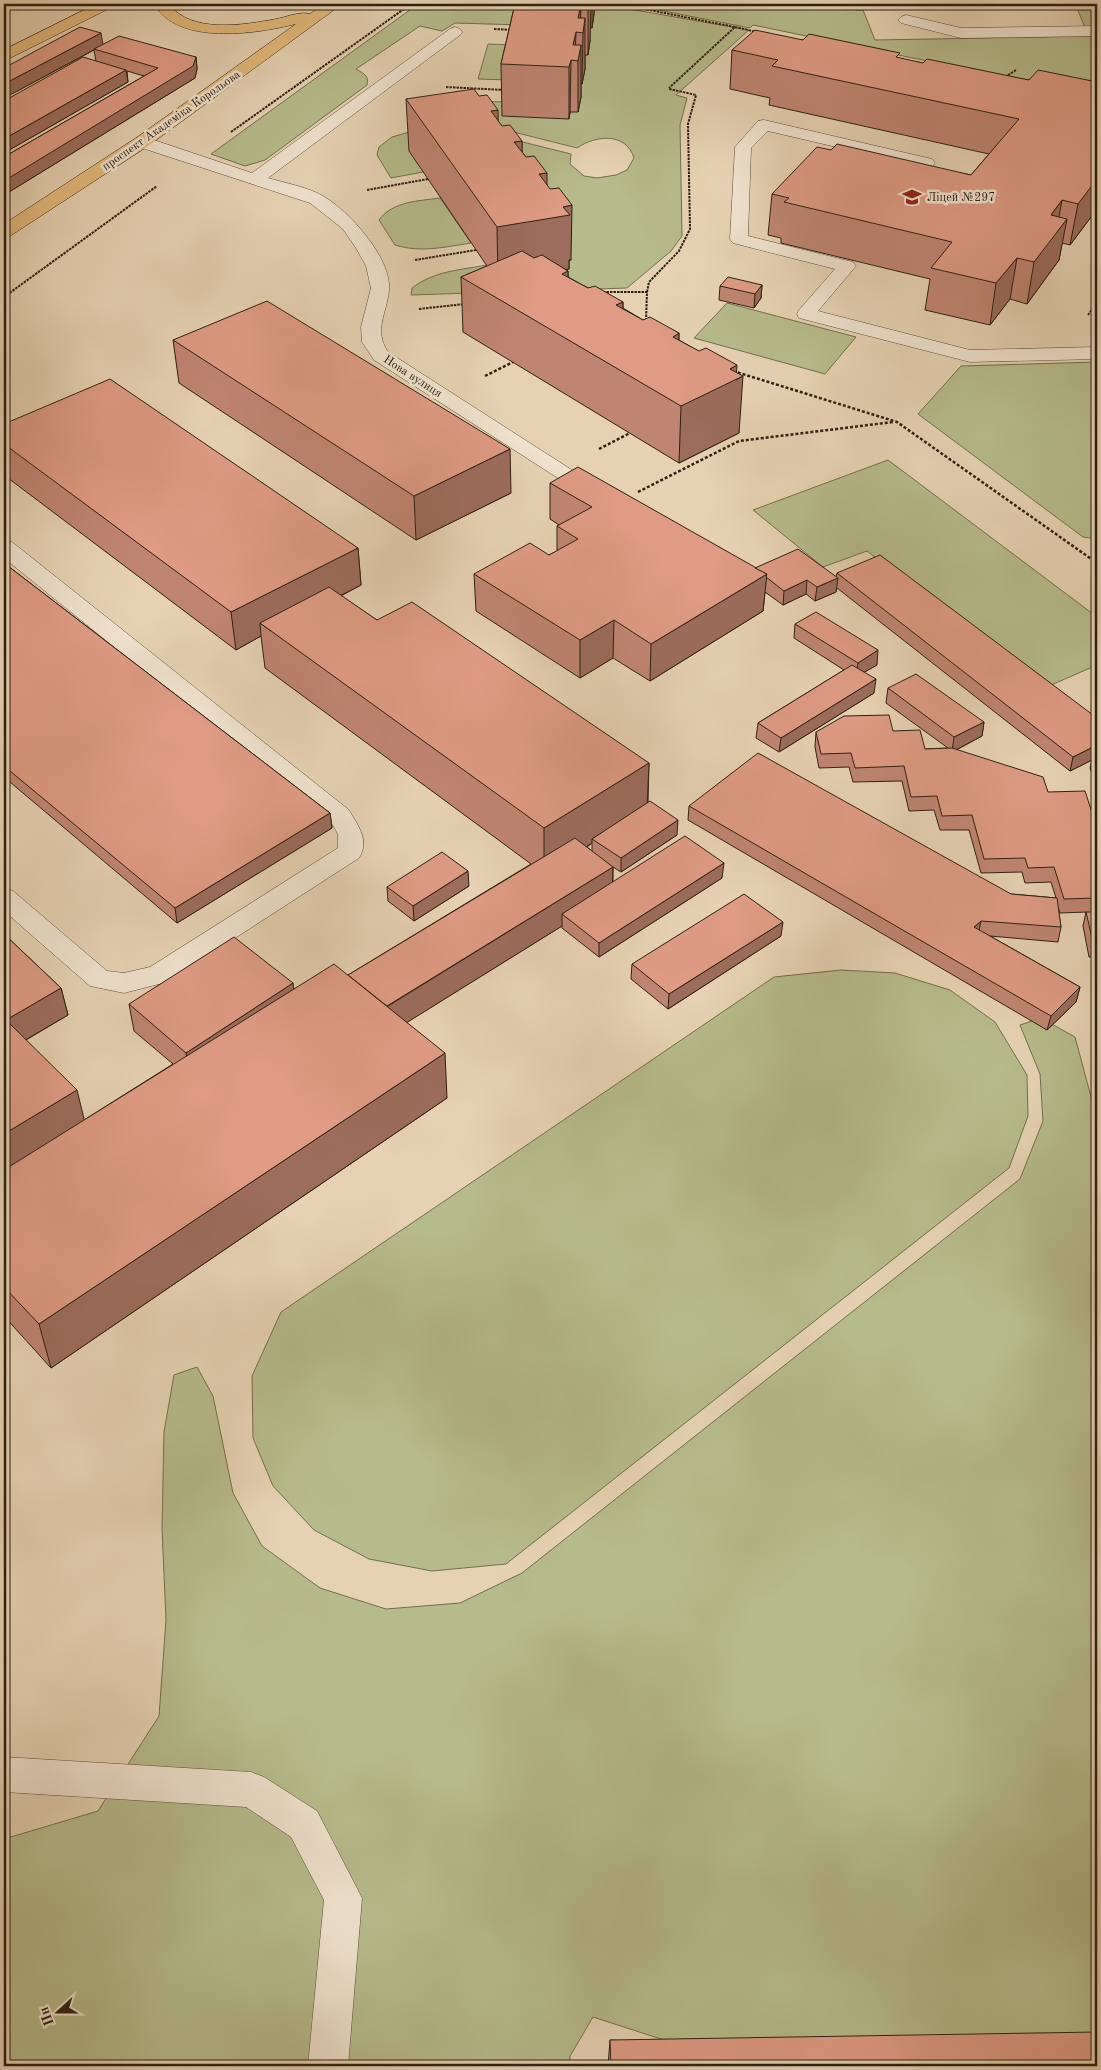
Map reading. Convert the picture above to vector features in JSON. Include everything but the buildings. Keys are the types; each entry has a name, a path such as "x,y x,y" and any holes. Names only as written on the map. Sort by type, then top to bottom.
{"main road":[{"path":"4,56 107,4"},
{"path":"161,4 171,16 184,23 217,28 252,29 282,25 328,8"},
{"name":"проспект Академіка Корольова","path":"4,232 142,142 328,8"}],"lane":[{"path":"906,20 961,33 1097,31"},
{"path":"256,178 455,32"},
{"path":"926,163 764,125 743,147 739,239 847,266 806,314 970,356 1097,353"},
{"name":"Нова вулиця","path":"142,142 316,199 349,225 375,266 380,288 374,315 372,342 381,356 612,505"},
{"path":"4,547 340,816 351,834 350,852 158,975 124,983 99,979 4,897"},
{"path":"4,1774 251,1790 304,1824 343,1898 328,2066"}],"path":[{"path":"619,4 759,32"},
{"path":"646,326 649,282 679,251 690,229 688,124 696,95 669,89 735,27"},
{"path":"1003,79 1006,75"},
{"path":"316,199 428,179"},
{"path":"375,266 476,250"},
{"path":"597,292 647,292"},
{"path":"374,315 472,303"},
{"path":"729,370 897,422 1097,563"},
{"path":"612,505 740,441 897,422"}],"green space":[{"path":"418,4 601,4 749,30 676,95 687,98 680,125 682,236 671,251 627,288 411,295 412,288 420,282 448,272 487,265 498,281 571,259 423,172 391,178 377,155 379,147 392,137 409,132 462,127 571,154 570,164 584,176 597,178 616,175 627,170 634,158 624,144 610,138 593,140 577,148 474,122 468,101 504,102 569,118 570,112 522,25 455,23 442,31 420,26 356,69 367,77 367,85 265,160 245,166 211,154"},
{"path":"628,4 854,4 856,10 863,10 875,40 1097,36 1097,96 753,25 750,28"},
{"path":"1097,7 1097,28 1085,28 1077,8"},
{"path":"488,44 517,45 510,80 478,79"},
{"path":"440,198 471,243 424,249 395,245 379,220 391,209 399,205"},
{"path":"727,303 856,337 825,374 694,338"},
{"path":"1097,362 1097,539 1083,537 918,414 961,366"},
{"path":"888,460 1097,617 1097,665 1042,689 867,551 823,567 753,510"},
{"path":"841,970 895,973 950,990 995,1022 1027,1075 1028,1116 1009,1168 506,1564 432,1571 369,1559 314,1530 273,1486 253,1438 252,1376 281,1312 774,977"},
{"path":"1041,1018 1075,1037 1097,1119 1097,2034 667,2041 593,2017 570,2056 570,2066 295,2066 288,2063 4,2063 4,1839 98,1811 159,1716 166,1620 162,1528 164,1432 174,1375 197,1367 213,1396 233,1493 262,1546 320,1588 386,1609 460,1603 522,1573 1020,1179 1043,1121 1040,1074 1020,1025"}],"place":[{"name":"Ліцей №297","path":"912,197"}]}
